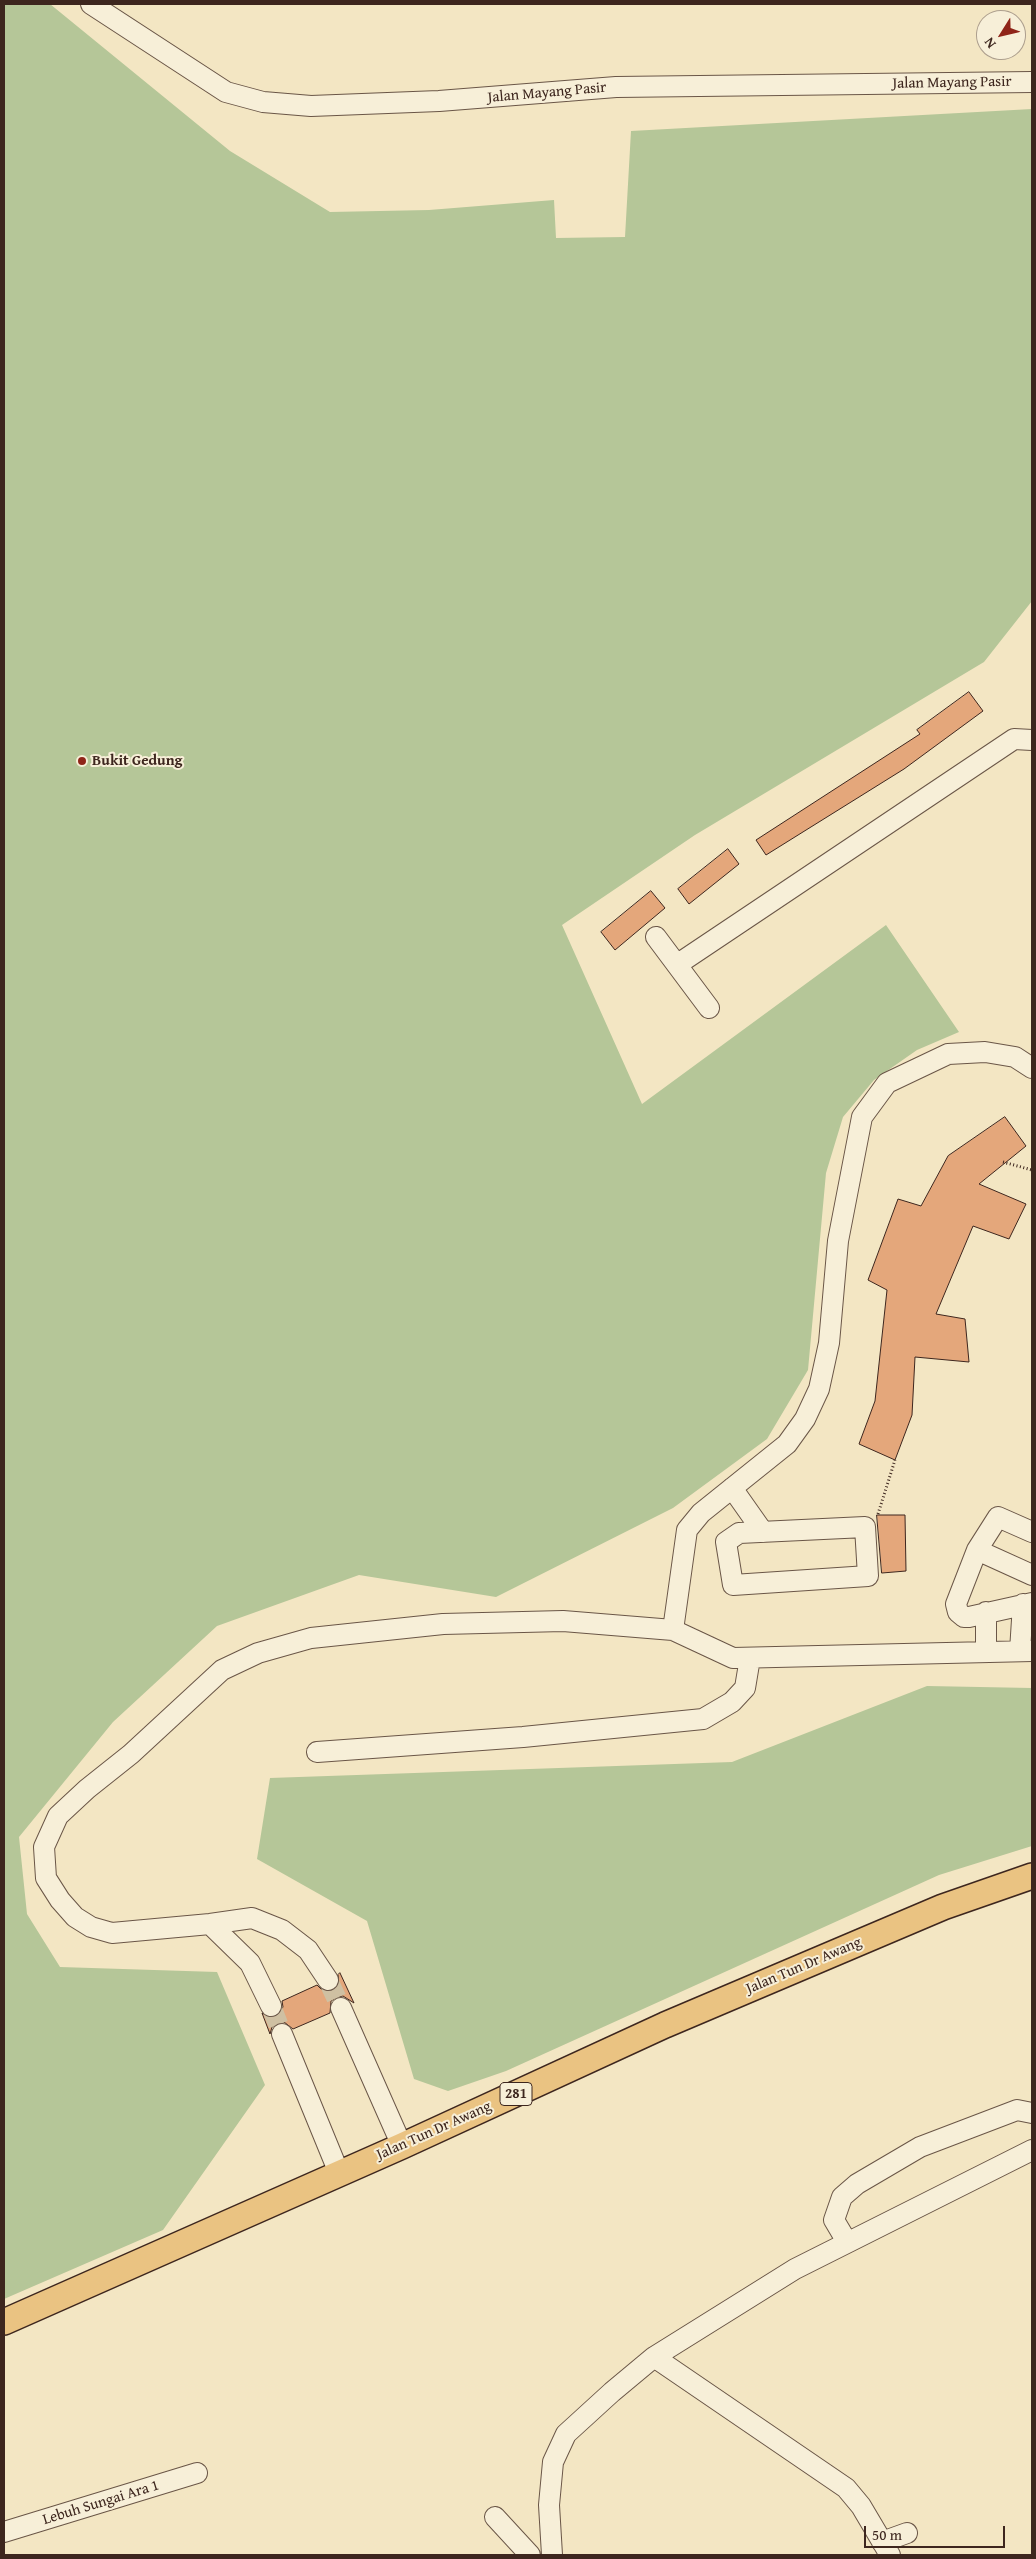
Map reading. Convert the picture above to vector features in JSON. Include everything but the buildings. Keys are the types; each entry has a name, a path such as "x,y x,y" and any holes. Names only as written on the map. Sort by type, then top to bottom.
{"main road":[{"name":"Jalan Tun Dr Awang","path":"4,2322 402,2146 664,2025 943,1907 1032,1876"}],"street":[{"name":"Jalan Mayang Pasir","path":"90,4 226,92 263,102 311,106 439,101 616,87 1032,82"},
{"path":"678,964 1014,739 1032,740"},
{"path":"656,937 710,1008"},
{"path":"673,1630 688,1530 701,1513 787,1444 805,1419 819,1390 829,1343 838,1241 862,1116 887,1082 948,1054 985,1052 1015,1057 1032,1068"},
{"path":"732,1488 763,1532"},
{"path":"328,1980 308,1950 282,1930 252,1918 112,1933 92,1927 75,1917 60,1900 46,1878 44,1847 58,1816 87,1789 131,1754 222,1670 258,1653 311,1638 443,1624 563,1621 673,1630 733,1658 1026,1651 1028,1604 964,1617 958,1612 956,1604 977,1550 998,1517 1032,1532"},
{"path":"865,1527 868,1576 733,1585 726,1542 739,1533 763,1532 865,1527"},
{"path":"977,1550 1032,1575"},
{"path":"986,1612 986,1651"},
{"path":"317,1752 524,1737 703,1719 732,1702 745,1688 750,1658"},
{"path":"210,1924 250,1963 271,2006"},
{"path":"341,2008 402,2146"},
{"path":"282,2034 339,2173"},
{"path":"847,2242 834,2220 842,2197 857,2184 920,2148 1017,2110 1032,2113"},
{"path":"552,2555 549,2505 553,2462 566,2434 654,2357 795,2269 1032,2150"},
{"path":"654,2357 846,2488 861,2506 886,2549 907,2533"},
{"name":"Lebuh Sungai Ara 1","path":"4,2532 198,2473"},
{"path":"495,2517 530,2555"}],"path":[{"path":"1003,1162 1032,1170"},
{"path":"877,1515 895,1460"}],"green space":[{"path":"4,4 50,4 230,151 330,212 429,210 554,200 556,238 625,237 631,131 1032,109 1032,601 984,662 695,835 562,925 642,1104 886,925 959,1032 917,1050 874,1080 843,1117 826,1173 808,1370 767,1439 673,1508 496,1597 359,1575 217,1626 113,1722 19,1837 27,1914 60,1967 217,1972 265,2085 163,2230 4,2299"},
{"path":"927,1686 1032,1688 1032,1846 939,1875 506,2071 448,2091 414,2079 367,1921 257,1859 270,1778 732,1762"}],"tunnel":[{"path":"328,1980 341,2008"},
{"path":"271,2006 282,2034"}],"place":[{"name":"Bukit Gedung","path":"82,761"}]}
